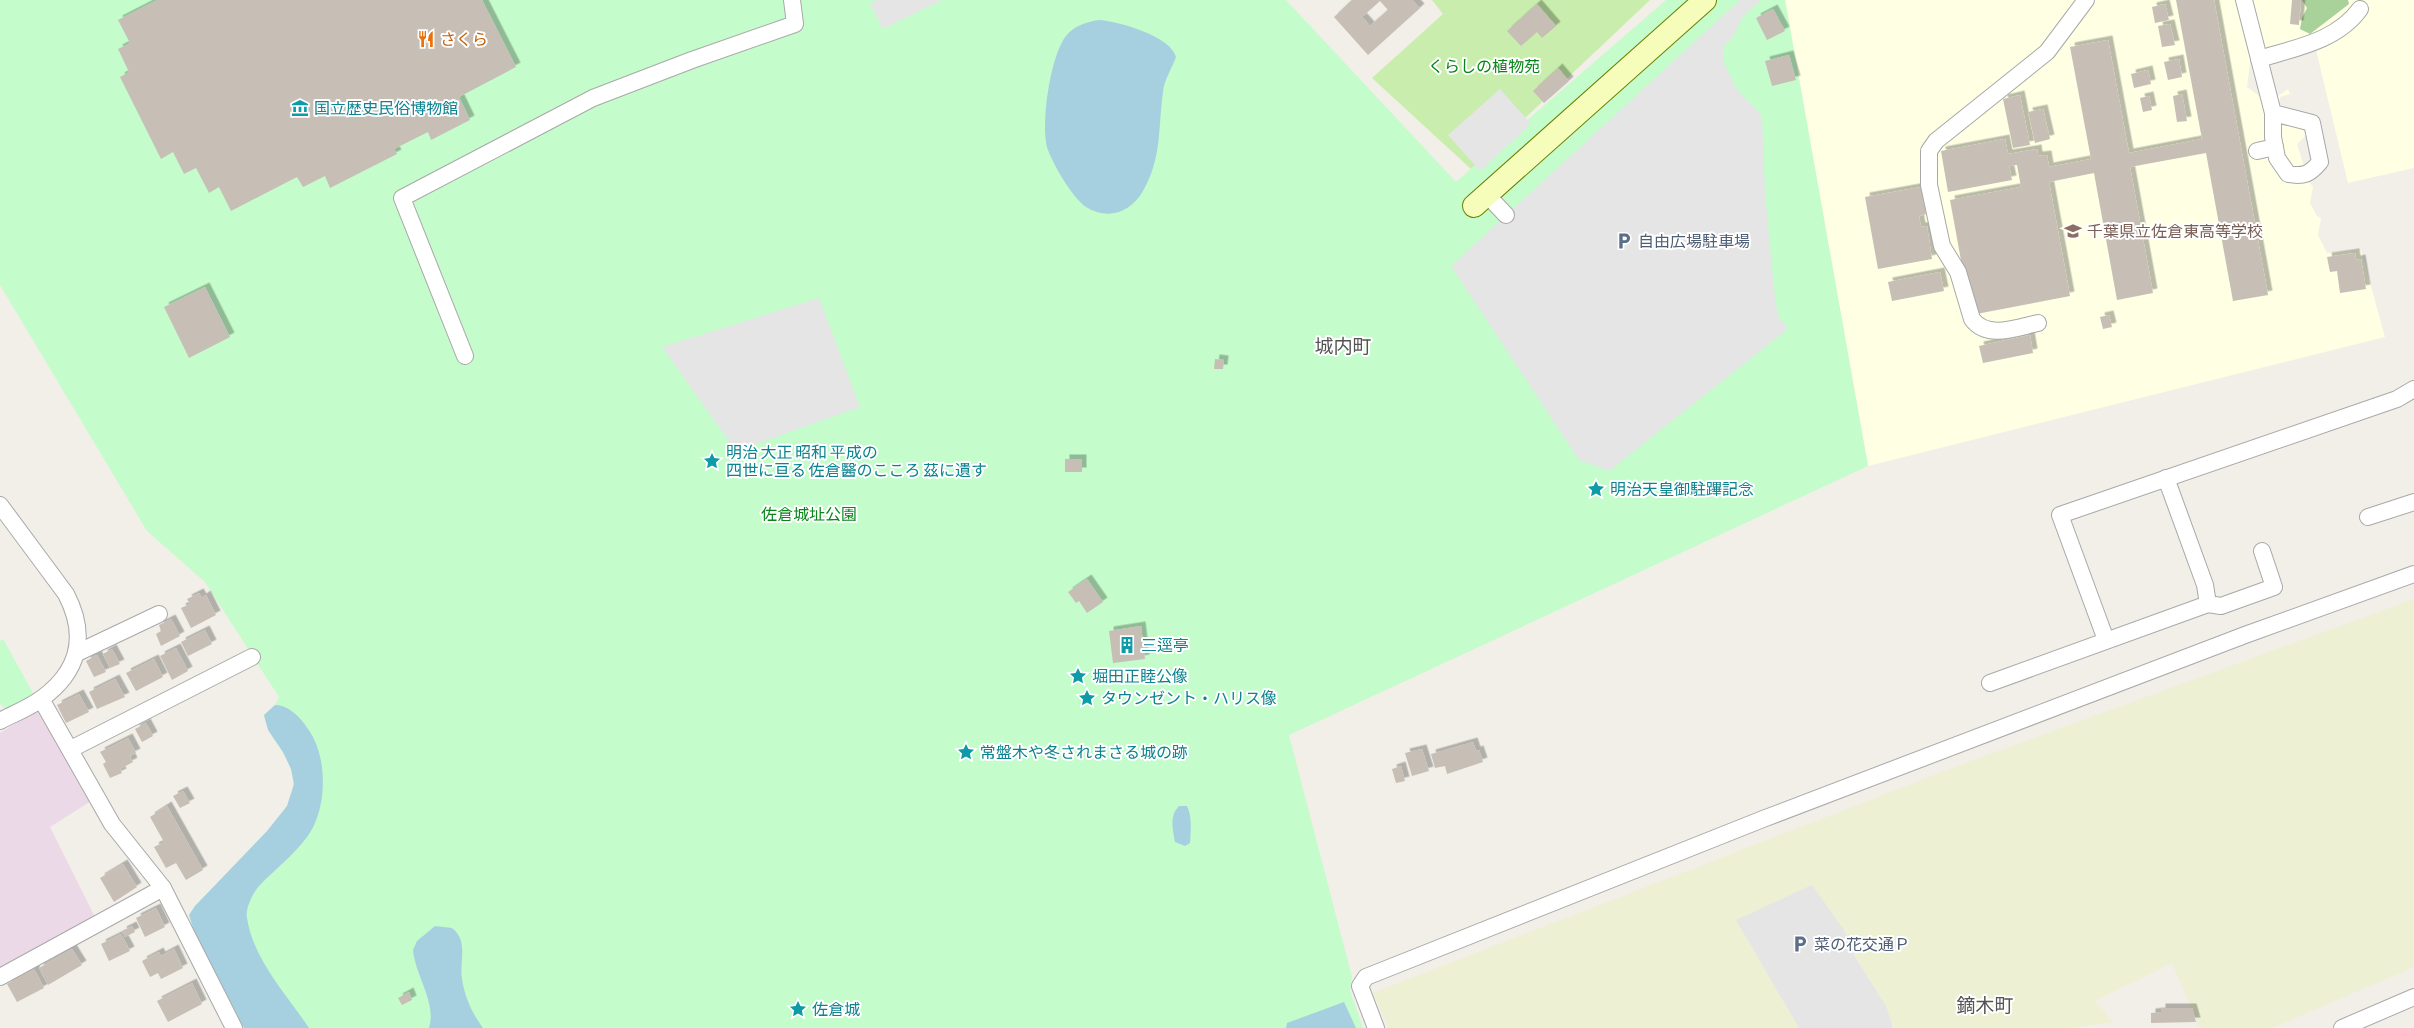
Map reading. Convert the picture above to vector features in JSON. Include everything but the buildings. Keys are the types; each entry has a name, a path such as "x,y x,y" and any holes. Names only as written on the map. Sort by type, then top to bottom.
{"street":[{"path":"465,356 402,198 593,98 692,60 795,24 792,0"},
{"path":"1506,215 1480,200 1705,0"},
{"path":"2038,323 2003,331 1993,331 1976,325 1972,320 1958,272 1942,246 1929,185 1930,151 1936,141 2047,52 2086,0"},
{"path":"2244,0 2273,113 2277,158 2288,174 2301,176 2311,172 2320,162 2312,123 2273,113"},
{"path":"2259,59 2329,36 2351,22 2360,9"},
{"path":"2257,151 2275,148"},
{"path":"2106,640 2060,515 2397,399 2414,389"},
{"path":"2166,478 2205,585 2208,604"},
{"path":"2368,517 2414,502"},
{"path":"0,505 70,602 79,630 77,653 65,677 41,700 1,719"},
{"path":"1990,683 2208,604 2221,606 2274,586 2262,551"},
{"path":"1376,1028 1360,986 1366,977 1762,819 2245,635 2414,574"},
{"path":"77,653 159,614"},
{"path":"71,749 252,657"},
{"path":"41,700 71,749 112,824 163,888 233,1028"},
{"path":"0,977 163,888"},
{"path":"2342,1028 2414,997"}],"shaded area":[{"path":"877,0 942,0 883,29 870,3"},
{"name":"自由広場駐車場","path":"1740,0 1759,0 1759,2 1743,16 1733,37 1723,47 1723,61 1736,88 1762,116 1765,192 1774,289 1778,316 1788,329 1609,471 1579,460 1451,266"},
{"name":"千葉県立佐倉東高等学校","path":"1785,0 2414,0 2414,168 2348,183 2316,50 2251,57 2247,87 2261,97 2272,100 2288,89 2290,94 2280,97 2279,104 2285,110 2297,110 2301,114 2302,128 2306,135 2297,144 2309,182 2313,187 2310,203 2317,216 2321,218 2318,235 2327,253 2361,250 2385,337 1868,466"},
{"path":"1500,89 1531,124 1480,171 1448,135"},
{"path":"819,298 860,407 736,451 662,347"},
{"path":"2414,599 2414,967 2272,1028 2200,1028 2172,963 2095,1001 2113,1022 2070,1028 1893,1028 1886,1006 1855,957 1844,930 1737,920 1799,1028 1389,1028 1373,993 1960,765"},
{"path":"38,710 91,801 50,827 95,917 0,971 0,733"},
{"name":"菜の花交通Ｐ","path":"1812,885 1844,930 1855,957 1886,1006 1893,1028 1799,1028 1736,920"}],"green space":[{"name":"佐倉城址公園","path":"0,0 1286,0 1456,182 1666,0 1785,0 1868,466 1289,735 1352,977 1350,991 1363,1028 239,1028 194,931 189,915 195,906 268,832 286,807 290,798 293,789 291,770 266,723 264,715 275,705 279,697 205,582 147,531 0,285"},
{"name":"くらしの植物苑","path":"1432,0 1650,0 1471,169 1372,78 1443,14"},
{"path":"2302,0 2348,0 2349,4 2310,34 2300,29 2302,18 2307,8"},
{"path":"3,639 34,695 12,710 3,707 0,703 0,641"}],"water":[{"path":"1099,20 1118,23 1154,36 1172,49 1176,57 1164,88 1158,143 1149,179 1143,191 1132,204 1125,209 1111,214 1094,211 1086,207 1075,196 1054,164 1048,150 1045,125 1051,75 1060,46 1066,36 1077,27"},
{"path":"275,705 285,707 294,713 315,740 322,768 322,798 314,825 307,837 257,889 248,905 247,918 250,933 263,962 309,1028 244,1028 194,931 189,915 195,906 267,831 287,806 294,784 291,769 283,752 268,730 264,715"},
{"path":"1179,806 1187,806 1190,814 1190,843 1185,846 1175,842 1173,832 1173,818"},
{"path":"435,926 452,928 460,939 462,945 461,972 463,986 470,1005 483,1028 429,1028 431,1018 428,999 417,969 413,950 417,941"},
{"path":"1344,1002 1356,1028 1286,1028 1287,1023"}],"place":[{"name":"さくら","path":"426,39"},
{"name":"国立歴史民俗博物館","path":"300,108"},
{"name":"千葉県立佐倉東高等学校","path":"2073,231"},
{"name":"自由広場駐車場","path":"1624,241"},
{"name":"明治 大正 昭和 平成の 四世に亘る 佐倉醫のこころ 茲に遺す","path":"712,461"},
{"name":"明治天皇御駐蹕記念","path":"1596,489"},
{"name":"三逕亭","path":"1127,645"},
{"name":"堀田正睦公像","path":"1078,676"},
{"name":"タウンゼント・ハリス像","path":"1087,698"},
{"name":"常盤木や冬されまさる城の跡","path":"966,752"},
{"name":"菜の花交通Ｐ","path":"1800,944"},
{"name":"佐倉城","path":"798,1009"}],"district":[{"name":"城内町","path":"1343,346"},
{"name":"鏑木町","path":"1985,1005"}]}
